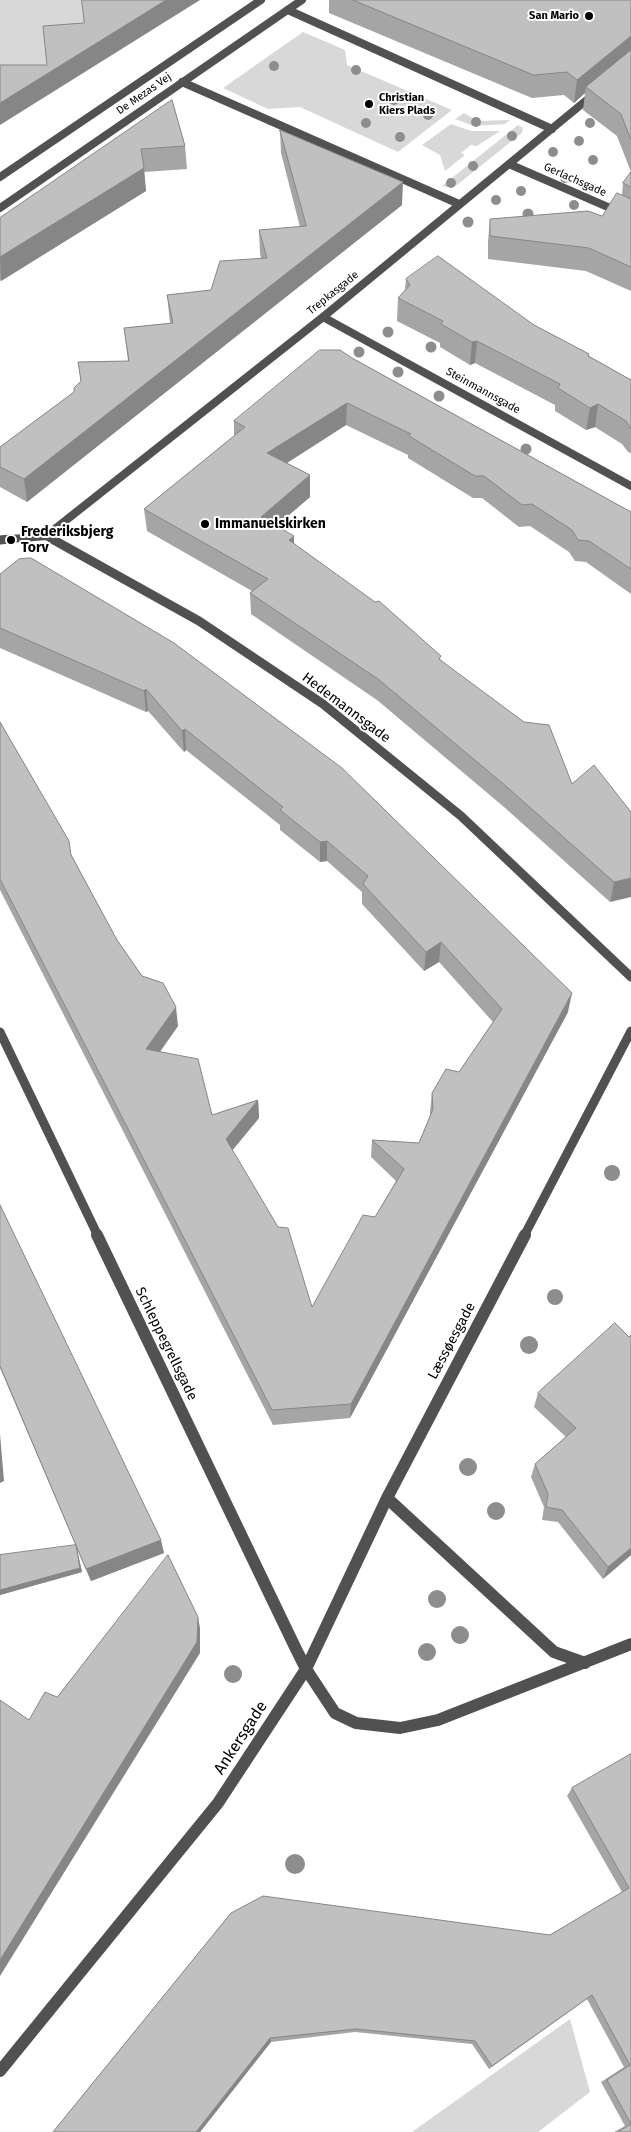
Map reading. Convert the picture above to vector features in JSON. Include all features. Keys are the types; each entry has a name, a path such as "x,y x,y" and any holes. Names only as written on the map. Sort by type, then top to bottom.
{"street":[{"name":"De Mezas Vej","path":"0,177 261,0"},
{"name":"De Mezas Vej","path":"0,208 302,0"},
{"path":"288,10 552,129"},
{"path":"182,82 459,204"},
{"name":"Trepkasgade","path":"46,536 323,316 602,87"},
{"name":"Gerlachsgade","path":"509,164 631,217"},
{"name":"Steinmannsgade","path":"323,316 631,486"},
{"path":"0,540 46,536"},
{"name":"Hedemannsgade","path":"46,536 199,621 323,704 461,816 631,977"},
{"name":"Læssøesgade","path":"306,1669 387,1498 631,1031"},
{"name":"Schleppegrellsgade","path":"0,1032 306,1669"},
{"path":"387,1498 554,1652 585,1663"},
{"path":"306,1669 335,1713 356,1723 400,1728 438,1720 631,1644"},
{"name":"Ankersgade","path":"0,2071 218,1802 306,1669"}],"shaded area":[{"path":"0,0 124,0 86,35 0,93"},
{"path":"303,32 345,50 347,65 452,110 398,152 300,107 268,109 223,88"},
{"path":"464,113 478,121 510,120 505,124 474,126 455,119"},
{"path":"451,124 471,131 500,131 477,146 471,145 461,153 465,155 445,171 440,155 422,145"},
{"path":"518,125 523,128 522,133 457,185 442,186"},
{"path":"570,2019 590,2092 538,2132 412,2132"}],"building":[{"path":"82,0 166,0 0,103 0,65 47,65 43,26 84,23"},
{"path":"353,0 631,0 631,36 577,80 567,72 534,75"},
{"path":"631,50 631,140 621,114 586,87"},
{"path":"172,100 185,146 141,149 144,168 0,257 0,218"},
{"path":"280,130 403,182 24,479 0,467 0,447 74,392 74,388 81,381 78,362 129,361 124,328 173,323 167,295 211,290 220,261 267,258 259,230 306,226"},
{"path":"631,172 631,187 623,183"},
{"path":"617,193 631,199 631,267 589,248 490,236 490,219 588,211 602,216"},
{"path":"438,256 534,325 589,354 588,356 631,380 631,429 626,421 598,404 590,408 558,388 560,384 477,341 472,342 441,324 443,321 398,298 410,285 406,279"},
{"path":"320,350 340,350 631,512 631,569 589,541 578,540 572,530 532,504 522,505 484,476 475,476 409,436 411,434 347,403 267,453 310,475 261,517 294,536 289,540 375,602 379,601 441,656 439,659 524,722 549,725 572,784 594,765 631,812 631,878 614,882 507,787 378,679 250,593 268,579 144,509 245,427 234,421"},
{"path":"31,558 174,643 342,768 572,993 351,1404 272,1410 0,879 0,722 69,841 71,855 117,940 142,976 163,983 176,1007 146,1049 198,1059 212,1115 258,1100 226,1139 278,1227 288,1228 312,1307 363,1215 375,1217 404,1169 372,1140 419,1143 433,1109 432,1093 446,1069 459,1072 502,1009 441,942 426,952 363,884 368,876 327,841 320,842 280,810 283,807 185,729 182,731 146,689 144,691 0,628 0,574 19,559"},
{"path":"0,1205 161,1540 86,1569 0,1366"},
{"path":"615,1323 629,1337 631,1335 631,1548 608,1567 562,1510 546,1507 548,1494 535,1464 576,1428 538,1393"},
{"path":"76,1545 80,1568 0,1590 0,1555"},
{"path":"168,1555 198,1617 197,1642 0,1960 0,1700 29,1720 45,1692 57,1697"},
{"path":"631,1754 631,2124 607,2080 630,2065 592,1995 492,2066 475,2041 356,2029 270,2038 196,2132 53,2132 231,1913 263,1896 550,1935 629,1888 572,1788"},
{"path":"631,2124 631,2132 618,2132"}],"place":[{"name":"San Mario","path":"589,16"},
{"name":"Christian Kiers Plads","path":"369,104"},
{"name":"Immanuelskirken","path":"205,524"},
{"name":"Frederiksbjerg Torv","path":"11,540"}]}
